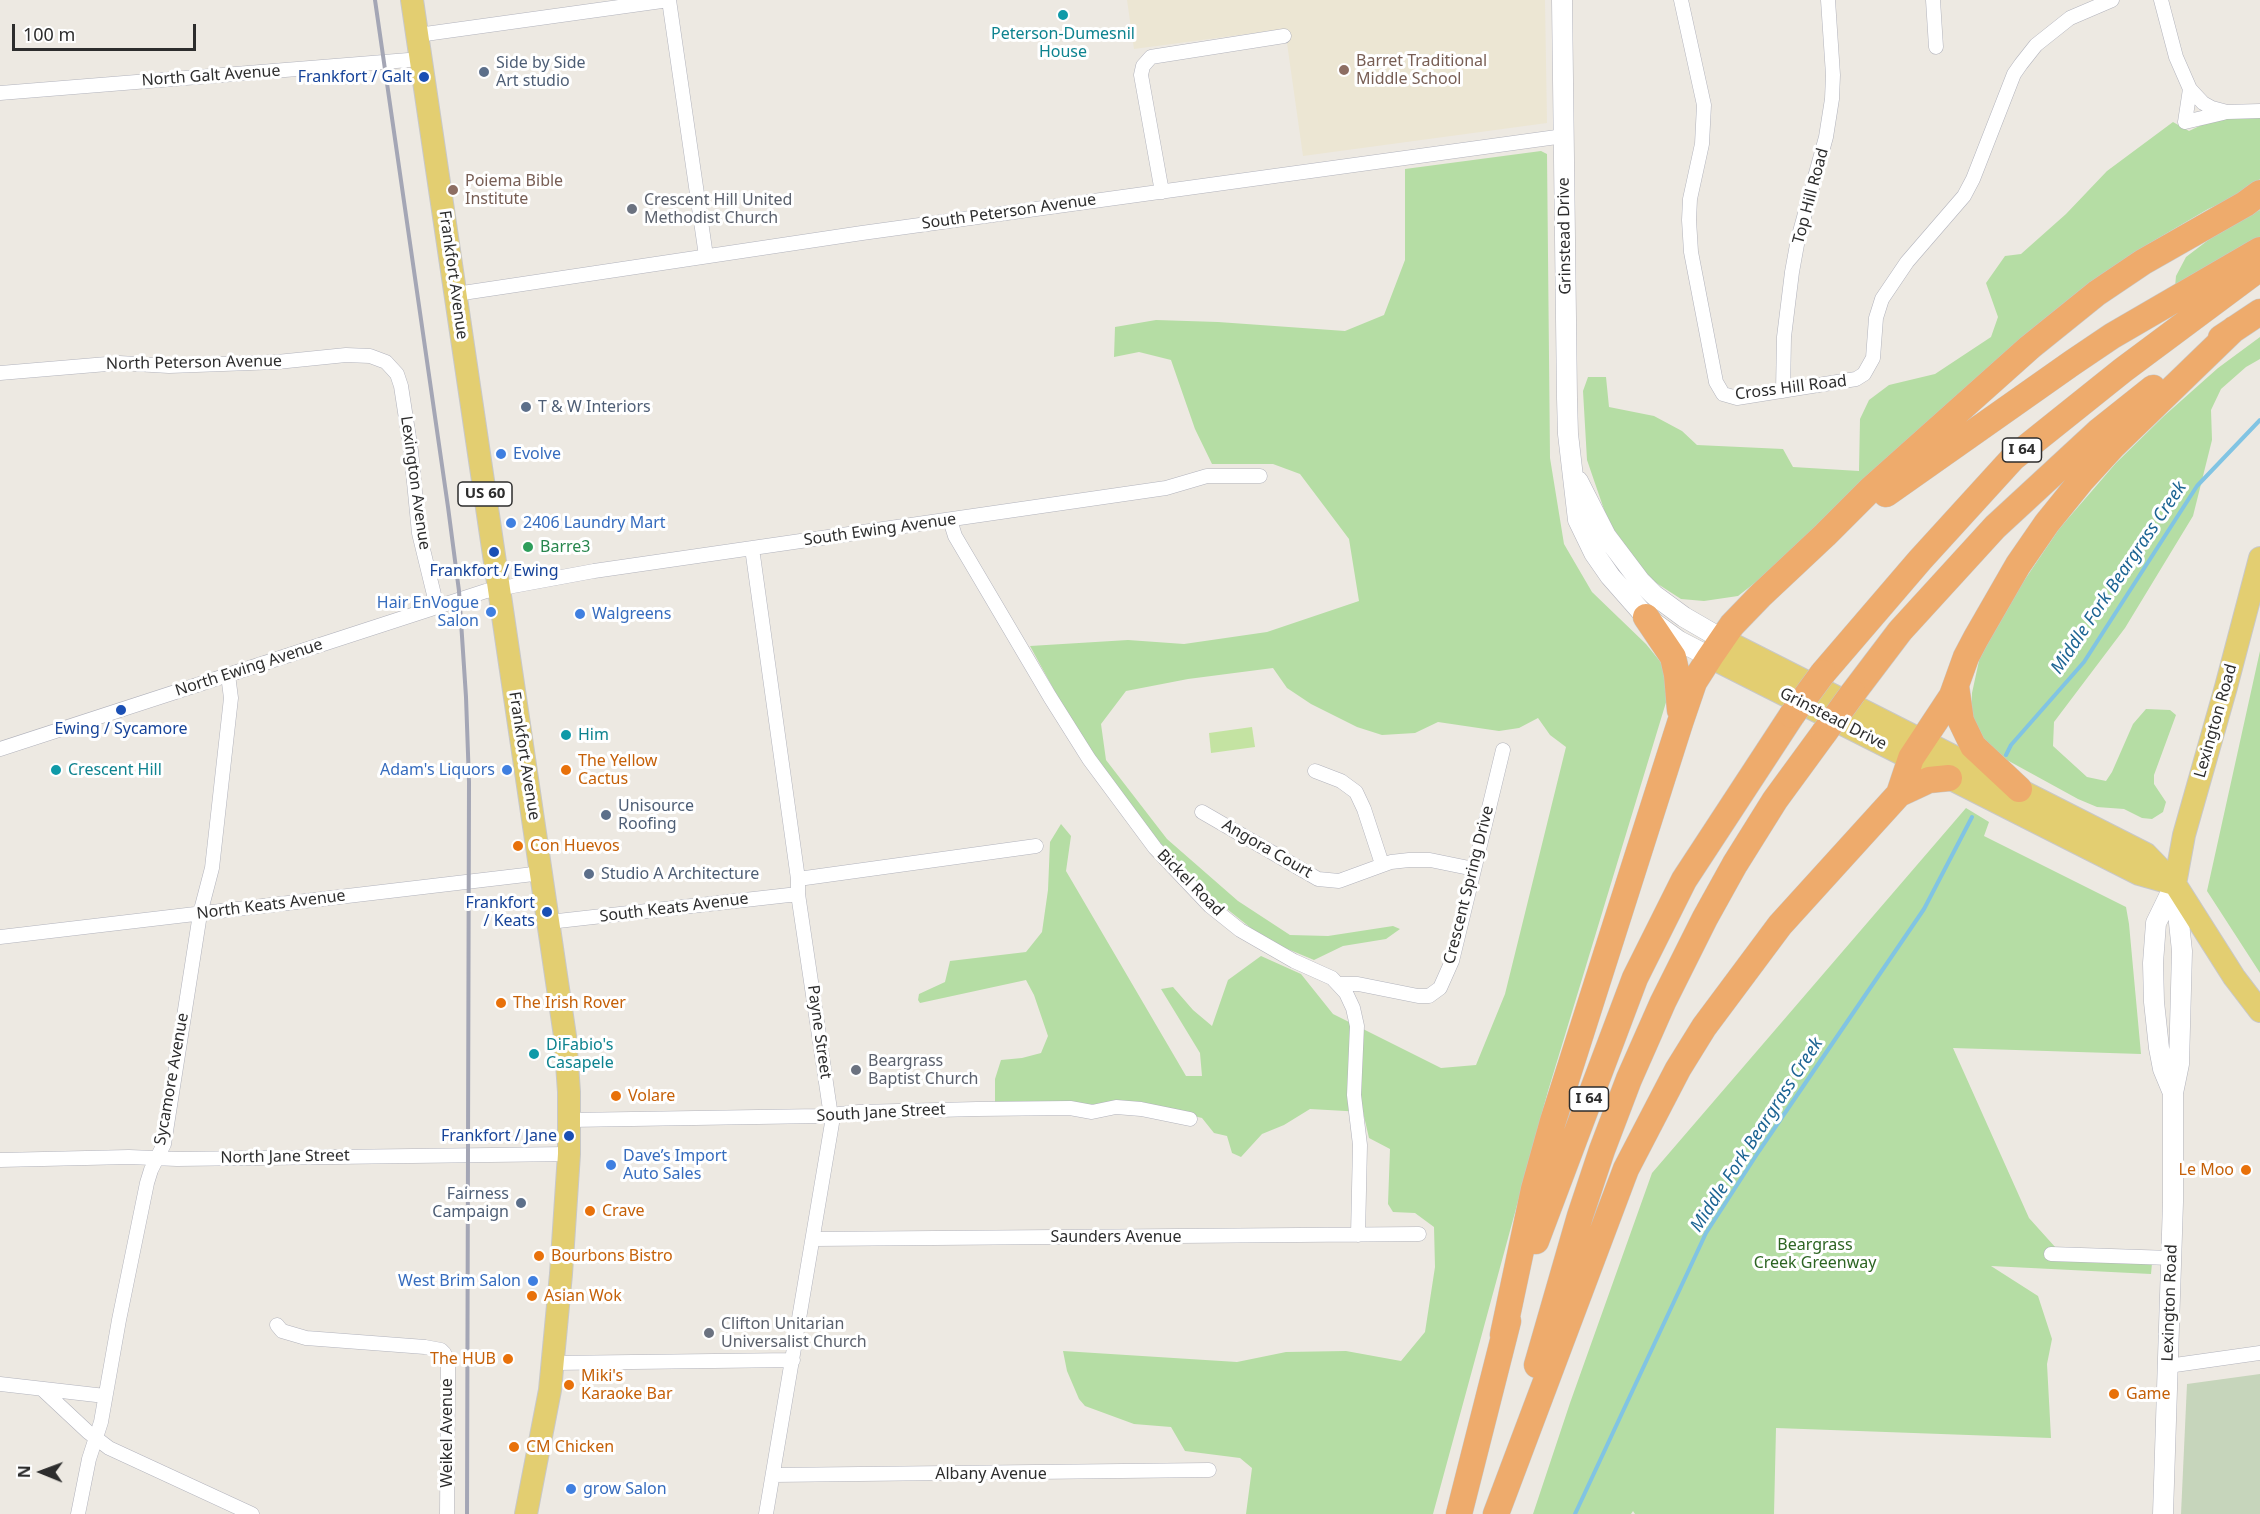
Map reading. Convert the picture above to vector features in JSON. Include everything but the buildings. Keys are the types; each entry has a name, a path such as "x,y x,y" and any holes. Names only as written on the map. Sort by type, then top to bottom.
{"highway":[{"path":"1503,1335 1534,1189 1550,1132 1694,682 1716,648 1760,596 1826,535 1871,489 2064,319 2143,262 2260,193"},
{"path":"1826,535 2080,357 2260,250"},
{"name":"I 64","path":"1459,1514 1503,1335 1552,1196 1635,978 1684,880 1792,715 1823,673 1920,560 2013,458 2123,370 2260,268"},
{"name":"I 64","path":"1496,1514 1506,1485 1547,1326 1580,1216 1629,1079 1663,1002 1705,918 1735,864 1775,801 1899,631 2004,519 2099,430 2140,397 2260,312"},
{"path":"1506,1485 1626,1169 1678,1070 1704,1027 1780,925 1899,794 1917,749 1941,716 1956,686 1966,657 1997,600 2047,523 2113,446 2234,329"},
{"path":"1646,617 1673,657 1680,700 1680,723"},
{"path":"1956,686 1961,721 1973,746 2019,789"},
{"path":"1899,794 1929,780 1949,778"}],"main road":[{"name":"Frankfort Avenue","path":"412,0 566,1036 570,1120 569,1154 553,1363 526,1514"},
{"name":"Lexington Road","path":"2175,884 2184,835 2260,558"},
{"name":"Grinstead Drive","path":"1716,648 1917,749 2019,789 2146,854 2175,884 2235,977 2260,1011"},
{"name":"Grinstead Drive","path":"1917,749 1949,778 2139,874 2175,884"}],"street":[{"path":"418,35 669,0 706,256"},
{"name":"Grinstead Drive","path":"1562,0 1568,434 1578,520 1594,553 1610,576 1646,617 1679,641 1716,648"},
{"name":"Cross Hill Road","path":"1681,0 1704,105 1702,144 1690,199 1691,252 1716,382 1720,391 1737,398 1856,379 1864,374 1873,358 1876,318 1882,299 1907,262 1964,196 2020,64 2036,45 2070,18 2112,0"},
{"name":"Top Hill Road","path":"1783,391 1784,337 1792,272 1798,239 1826,137 1832,99 1833,75 1828,0"},
{"path":"1933,0 1936,47"},
{"path":"2161,0 2176,57 2190,89 2203,103 2227,112"},
{"path":"1162,192 1141,75 1143,66 1151,57 1284,36"},
{"name":"North Galt Avenue","path":"0,93 421,59"},
{"path":"2190,89 2185,122 2227,112 2260,111"},
{"name":"South Peterson Avenue","path":"456,294 1036,208 1564,136"},
{"name":"North Peterson Avenue","path":"0,373 119,363 169,366 277,362 346,355 370,356 386,362"},
{"name":"Lexington Avenue","path":"386,362 397,374 401,386 411,451 419,533 437,607"},
{"name":"Grinstead Drive","path":"1574,472 1606,536 1640,581 1654,595 1684,617 1716,648"},
{"name":"South Ewing Avenue","path":"500,589 752,548 1166,488 1207,476 1260,476"},
{"name":"Bickel Road","path":"950,520 955,536 1050,697 1089,759 1155,848 1210,906 1240,930 1274,951 1332,978 1339,984"},
{"name":"Payne Street","path":"752,548 798,879 798,894 831,1115 832,1137 766,1514"},
{"name":"North Ewing Avenue","path":"2,749 486,591 500,589"},
{"name":"Sycamore Avenue","path":"78,1514 95,1437 101,1422 147,1183 164,1144 200,914 210,881 214,857 231,699 228,675"},
{"path":"0,734 2,749"},
{"name":"Crescent Spring Drive","path":"1339,984 1358,984 1418,996 1428,996 1440,988 1452,961 1503,750"},
{"path":"1315,771 1341,782 1356,792 1382,864 1430,860 1474,869"},
{"name":"Angora Court","path":"1202,812 1318,879 1334,881 1352,877 1382,864"},
{"path":"798,879 1036,846"},
{"name":"North Keats Avenue","path":"0,937 542,873"},
{"name":"Lexington Road","path":"2173,1093 2163,1069 2159,1048 2153,963 2156,923 2175,884"},
{"name":"Lexington Road","path":"2163,1514 2174,1202 2173,1093 2179,1064 2182,951 2175,884"},
{"name":"South Keats Avenue","path":"549,922 798,894"},
{"path":"1339,984 1350,1000 1357,1026 1354,1095 1360,1145 1358,1235"},
{"name":"South Jane Street","path":"570,1120 1070,1108 1092,1112 1116,1107 1141,1109 1190,1119"},
{"name":"North Jane Street","path":"0,1160 129,1156 156,1159 569,1154"},
{"name":"Saunders Avenue","path":"814,1239 1419,1234"},
{"path":"2051,1254 2171,1258"},
{"name":"Weikel Avenue","path":"277,1325 282,1331 306,1338 425,1347 441,1350 444,1353 448,1361 447,1514"},
{"path":"2168,1366 2260,1353"},
{"path":"553,1363 793,1360"},
{"path":"0,1384 105,1396"},
{"path":"42,1389 109,1448 252,1514"},
{"name":"Albany Avenue","path":"773,1475 1209,1470"}],"shaded area":[{"path":"1127,0 1545,0 1547,123 1303,156 1285,29 1134,49"}],"green space":[{"path":"2249,114 2260,117 2260,179 2255,185 2245,193 2208,209 2145,246 2060,308 1783,561 1738,596 1704,601 1681,599 1647,577 1608,521 1587,460 1583,391 1588,377 1606,377 1609,407 1654,416 1682,431 1697,445 1783,449 1793,467 1859,471 1860,419 1869,400 1889,385 1935,374 1991,337 1998,317 1986,283 2005,256 2021,254 2066,214 2107,171 2173,122 2189,131 2212,120"},
{"path":"1541,151 1547,154 1550,458 1564,544 1592,592 1646,644 1663,665 1667,699 1548,1091 1433,1514 1246,1514 1252,1468 1240,1458 1185,1451 1171,1427 1134,1424 1085,1406 1079,1399 1067,1371 1063,1351 1237,1362 1286,1352 1346,1351 1401,1361 1425,1332 1435,1267 1434,1227 1415,1213 1393,1212 1388,1204 1390,1149 1369,1138 1363,1112 1310,1109 1284,1125 1262,1134 1241,1157 1232,1153 1227,1136 1214,1133 1202,1118 1153,1106 995,1103 995,1079 1001,1060 1041,1053 1048,1036 1034,995 1026,980 920,1003 919,994 945,982 950,961 1026,952 1042,932 1048,890 1050,842 1061,824 1071,836 1066,871 1186,1076 1202,1076 1200,1053 1161,989 1173,987 1193,1010 1212,1026 1228,980 1261,956 1301,974 1333,1014 1441,1068 1476,1065 1505,994 1566,747 1550,735 1538,718 1519,728 1499,731 1438,722 1415,733 1382,735 1357,727 1311,704 1287,688 1273,668 1188,679 1126,691 1101,724 1106,760 1167,839 1238,901 1290,935 1328,936 1393,926 1400,929 1386,939 1343,946 1314,960 1266,940 1193,882 1145,829 1088,752 1030,646 1128,640 1184,644 1267,632 1359,601 1349,539 1300,474 1273,464 1212,464 1195,429 1171,360 1139,352 1114,357 1115,327 1156,320 1345,331 1384,315 1405,260 1405,169"},
{"path":"2260,210 2260,239 2175,287 2176,276 2186,257 2232,222"},
{"path":"2260,337 2260,359 2246,367 2221,389 2211,410 2212,440 2193,516 2125,628 2054,722 2053,746 2087,777 2106,781 2133,724 2146,709 2170,710 2176,715 2154,775 2154,784 2166,802 2163,812 2152,819 2142,818 2124,809 2097,807 1996,754 1977,734 1971,719 1972,693 1980,656 2011,600 2059,529 2116,463 2218,368"},
{"path":"2260,651 2260,973 2207,891"},
{"path":"1252,727 1255,747 1211,753 1209,733"},
{"name":"Beargrass Creek Greenway","path":"1966,808 1989,822 1984,836 2126,907 2129,924 2141,1054 1953,1048 2029,1218 2056,1248 2153,1252 2151,1274 1991,1266 2038,1296 2052,1339 2047,1364 2051,1438 1776,1428 1774,1514 1635,1514 1633,1511 1631,1514 1533,1514 1652,1173"},
{"path":"2260,1374 2260,1514 2181,1514 2187,1384"}],"waterway":[{"name":"Middle Fork Beargrass Creek","path":"2006,755 2011,745 2084,662 2197,486 2260,420"},
{"name":"Middle Fork Beargrass Creek","path":"1575,1514 1706,1233 1759,1151 1924,909 1972,817"}],"railway":[{"path":"375,0 459,591 466,697 469,782 467,1514"}],"place":[{"name":"Peterson-Dumesnil House","path":"1063,15"},
{"name":"Barret Traditional Middle School","path":"1344,70"},
{"name":"Side by Side Art studio","path":"484,72"},
{"name":"Frankfort / Galt","path":"424,77"},
{"name":"Poiema Bible Institute","path":"453,190"},
{"name":"Crescent Hill United Methodist Church","path":"632,209"},
{"name":"T & W Interiors","path":"526,407"},
{"name":"Evolve","path":"501,454"},
{"name":"2406 Laundry Mart","path":"511,523"},
{"name":"Barre3","path":"528,547"},
{"name":"Frankfort / Ewing","path":"494,552"},
{"name":"Hair EnVogue Salon","path":"491,612"},
{"name":"Walgreens","path":"580,614"},
{"name":"Ewing / Sycamore","path":"121,710"},
{"name":"Him","path":"566,735"},
{"name":"Crescent Hill","path":"56,770"},
{"name":"Adam's Liquors","path":"507,770"},
{"name":"The Yellow Cactus","path":"566,770"},
{"name":"Unisource Roofing","path":"606,815"},
{"name":"Con Huevos","path":"518,846"},
{"name":"Studio A Architecture","path":"589,874"},
{"name":"Frankfort / Keats","path":"547,912"},
{"name":"The Irish Rover","path":"501,1003"},
{"name":"DiFabio's Casapele","path":"534,1054"},
{"name":"Beargrass Baptist Church","path":"856,1070"},
{"name":"Volare","path":"616,1096"},
{"name":"Frankfort / Jane","path":"569,1136"},
{"name":"Dave’s Import Auto Sales","path":"611,1165"},
{"name":"Le Moo","path":"2246,1170"},
{"name":"Fairness Campaign","path":"521,1203"},
{"name":"Crave","path":"590,1211"},
{"name":"Bourbons Bistro","path":"539,1256"},
{"name":"West Brim Salon","path":"533,1281"},
{"name":"Asian Wok","path":"532,1296"},
{"name":"Clifton Unitarian Universalist Church","path":"709,1333"},
{"name":"The HUB","path":"508,1359"},
{"name":"Miki's Karaoke Bar","path":"569,1385"},
{"name":"Game","path":"2114,1394"},
{"name":"CM Chicken","path":"514,1447"},
{"name":"grow Salon","path":"571,1489"}]}
